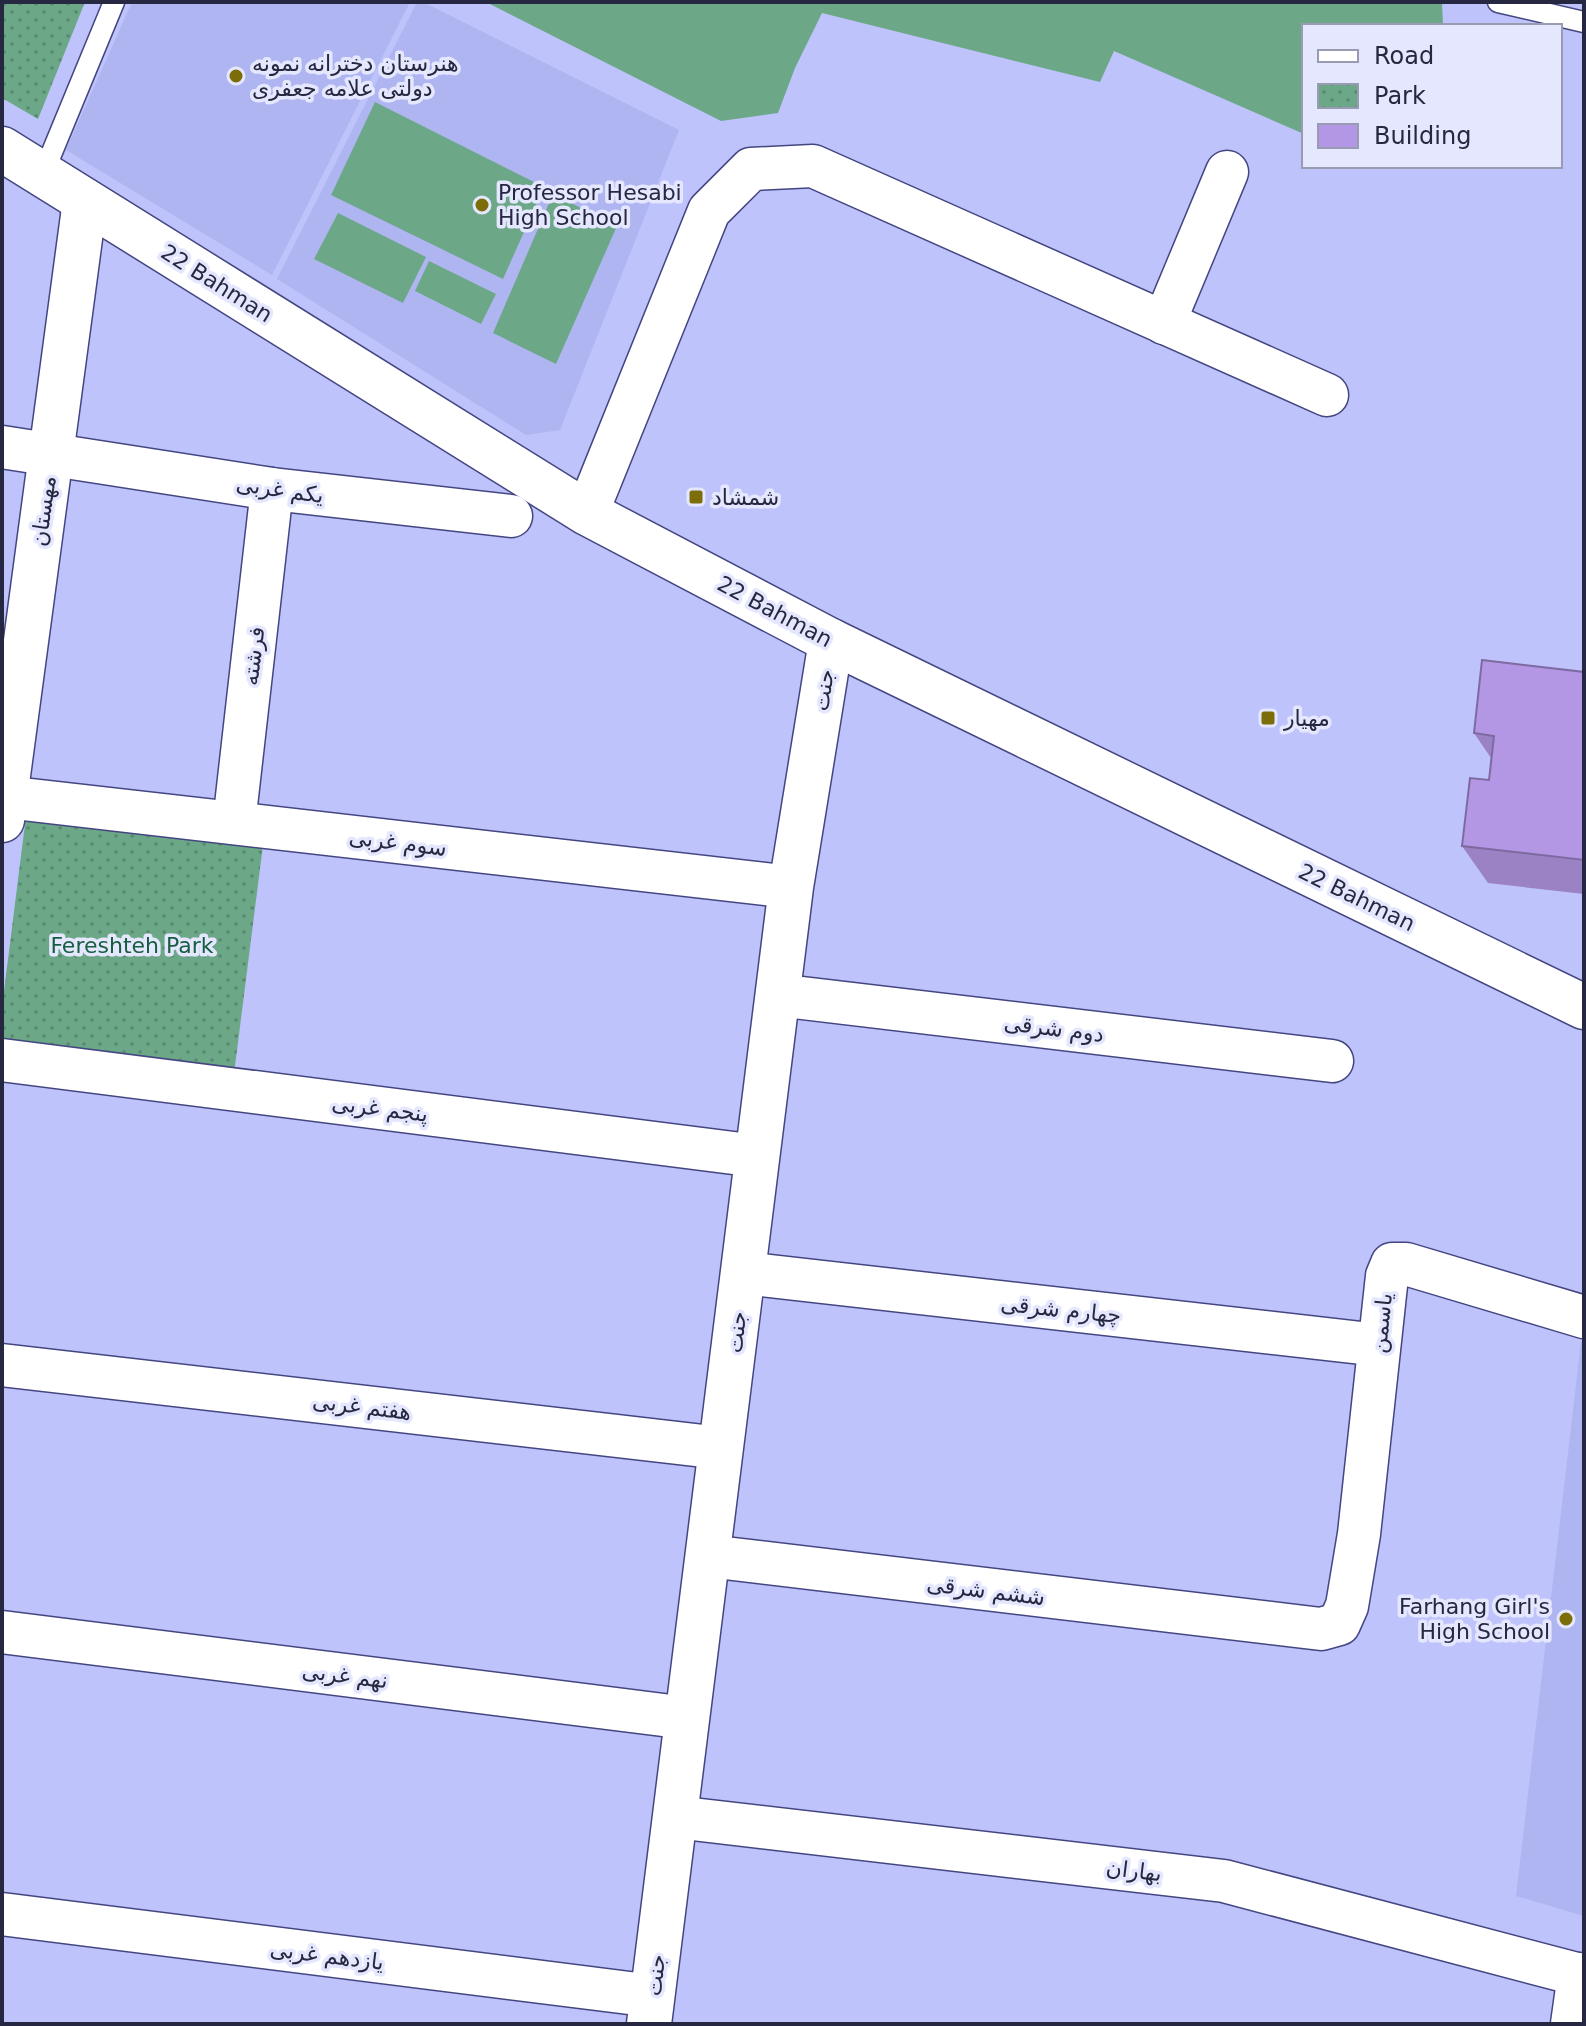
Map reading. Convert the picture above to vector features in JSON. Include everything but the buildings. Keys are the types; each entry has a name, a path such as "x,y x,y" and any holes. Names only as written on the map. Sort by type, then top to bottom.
{"street":[{"name":"22 Bahman","path":"2,149 587,513 831,641 1584,1007"},
{"path":"587,513 709,211 751,169 813,166 1327,395"},
{"path":"1164,323 1227,172"},
{"name":"مهستان","path":"5,783 85,201"},
{"name":"یکم غربی","path":"2,447 272,489 511,516"},
{"name":"فرشته","path":"234,823 272,489"},
{"name":"جنت","path":"651,2010 791,887 831,641"},
{"name":"سوم غربی","path":"5,783 234,823 791,887"},
{"name":"دوم شرقی","path":"777,995 1332,1061"},
{"name":"پنجم غربی","path":"2,1060 757,1156"},
{"name":"یاسمن","path":"1264,1624 1321,1629 1339,1624 1347,1606 1359,1534 1387,1276 1392,1264 1406,1264 1584,1317"},
{"name":"چهارم شرقی","path":"743,1273 1379,1345"},
{"name":"هفتم غربی","path":"2,1365 721,1448"},
{"name":"ششم شرقی","path":"708,1556 1264,1624"},
{"name":"نهم غربی","path":"2,1632 687,1718"},
{"name":"بهاران","path":"675,1817 1224,1881 1582,1975"},
{"name":"یازدهم غربی","path":"2,1914 651,2010"},
{"path":"1572,2024 1582,1975"}],"lane":[{"path":"43,174 114,2"},
{"path":"1498,2 1584,22"}],"shaded area":[{"name":"هنرستان دخترانه نمونه دولتی علامه جعفری","path":"132,2 410,2 272,275 66,150"},
{"name":"Professor Hesabi High School","path":"417,2 423,2 679,130 560,430 526,435 277,279"},
{"name":"Farhang Girl's High School","path":"1581,1342 1584,1342 1584,1916 1516,1896"}],"green space":[{"path":"2,2 85,2 38,119 2,98"},
{"path":"486,2 1442,2 1443,24 1302,24 1302,133 1114,51 1100,82 822,13 795,68 778,113 721,121"},
{"path":"375,102 544,187 503,279 331,195"},
{"path":"553,194 617,226 556,364 493,333"},
{"path":"338,213 426,257 403,303 314,259"},
{"path":"429,261 496,294 481,324 415,291"},
{"name":"Fereshteh Park","path":"26,816 263,845 234,1074 2,1044 2,1007"}],"place":[{"name":"هنرستان دخترانه نمونه دولتی علامه جعفری","path":"236,76"},
{"name":"Professor Hesabi High School","path":"482,205"},
{"name":"شمشاد","path":"696,497"},
{"name":"مهیار","path":"1268,718"},
{"name":"Farhang Girl's High School","path":"1566,1619"}]}
